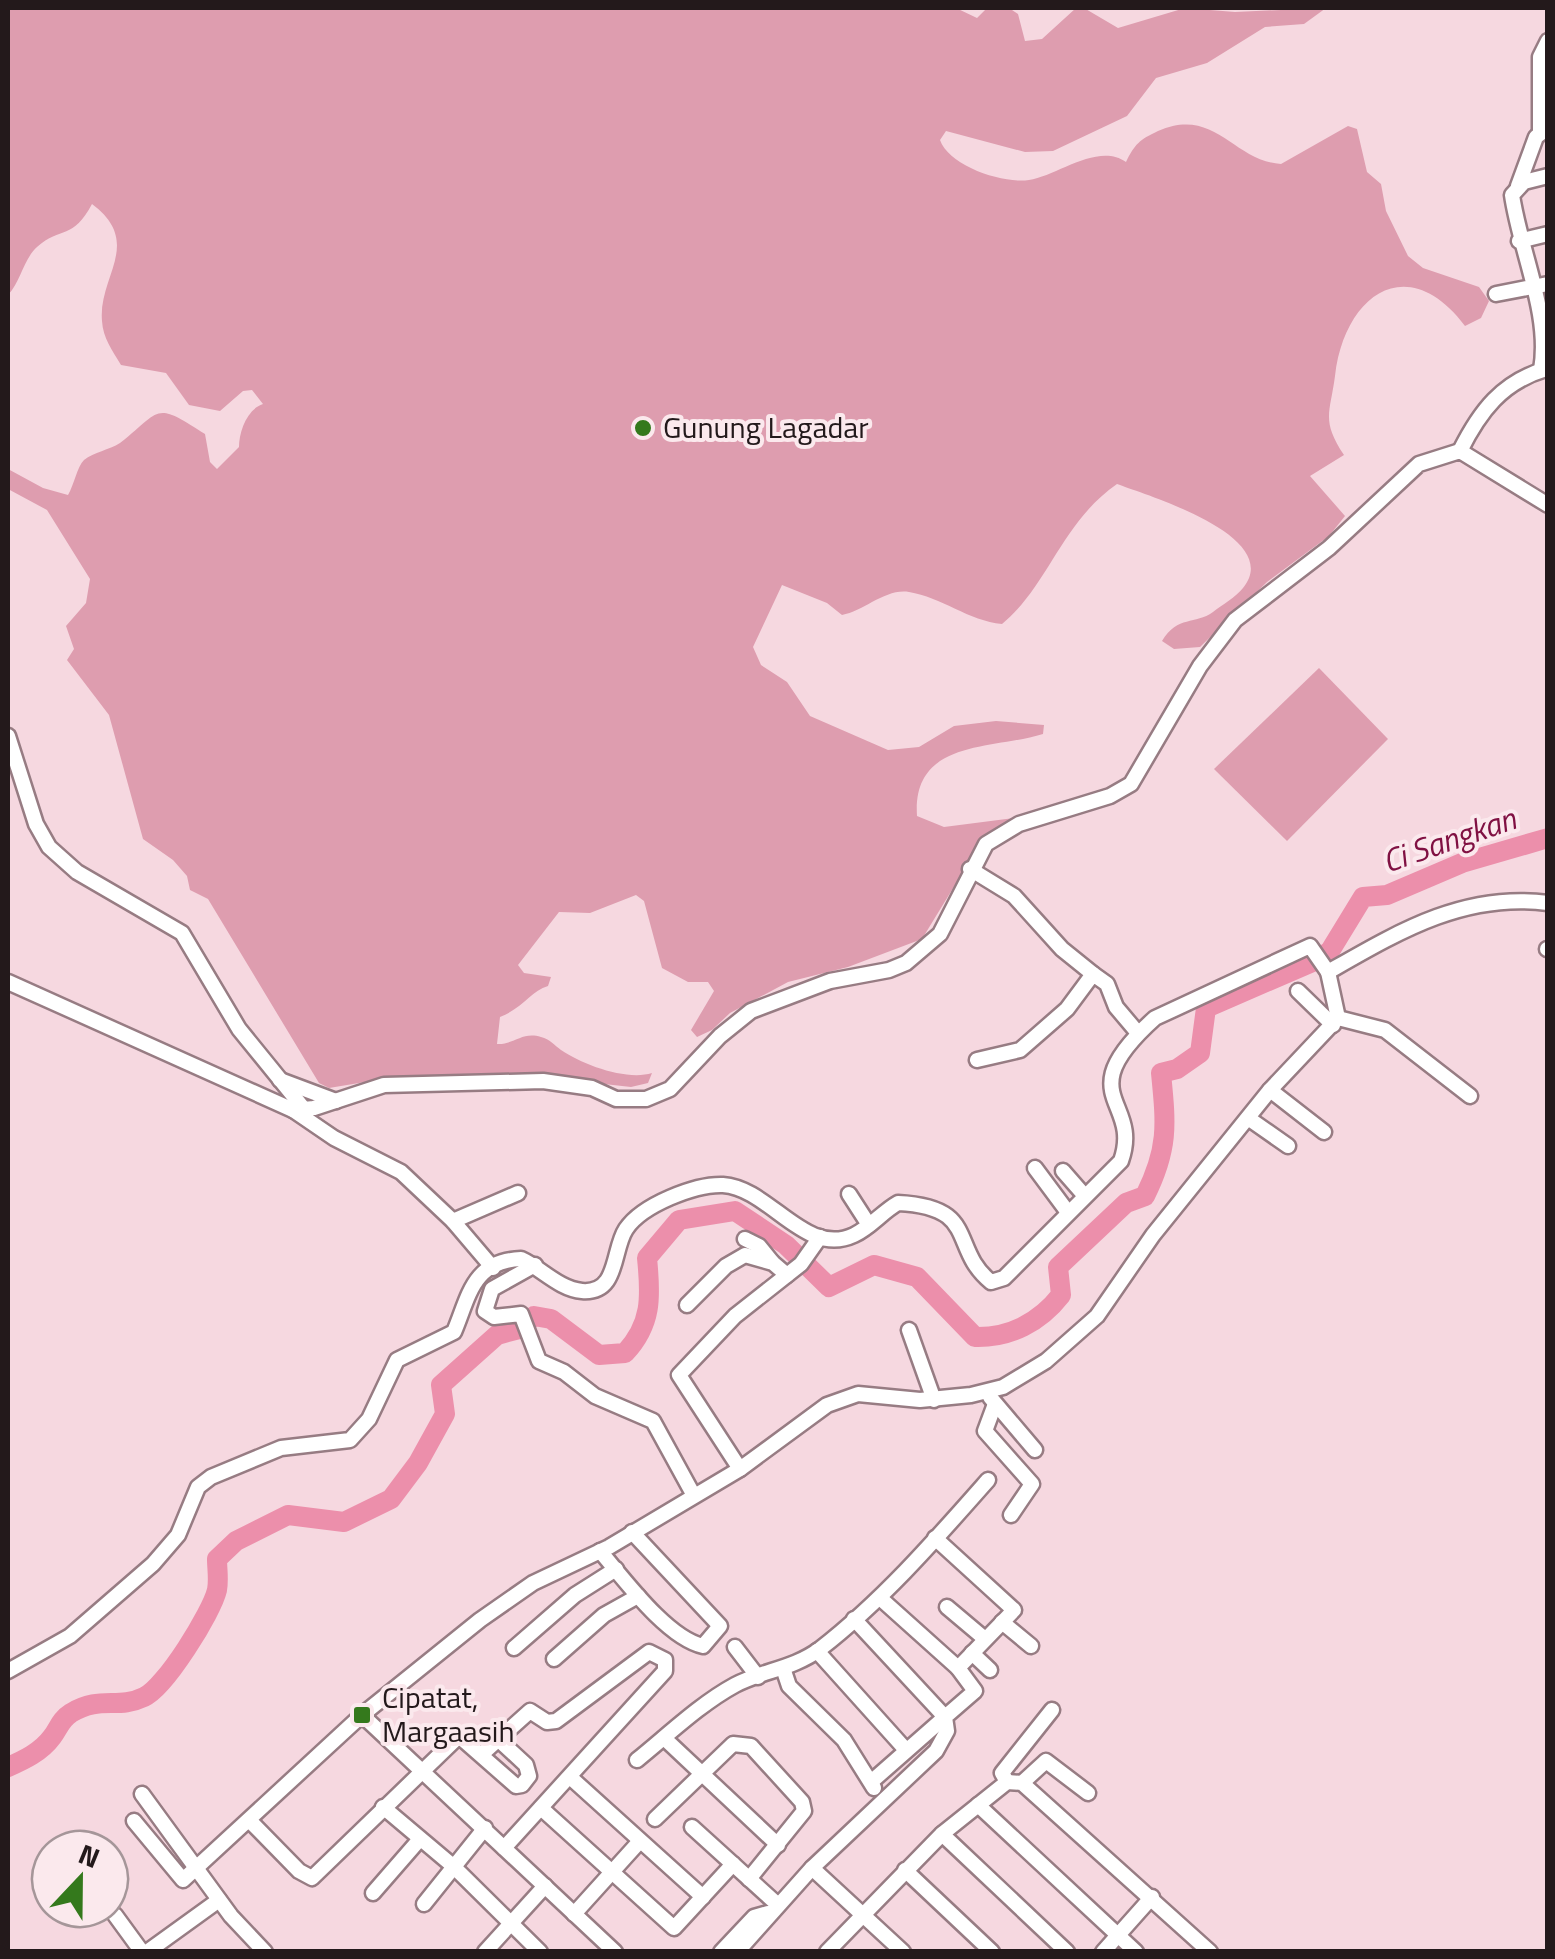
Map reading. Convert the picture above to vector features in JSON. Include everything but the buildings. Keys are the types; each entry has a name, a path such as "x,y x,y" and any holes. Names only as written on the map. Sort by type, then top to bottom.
{"street":[{"path":"298,1110 384,1085 543,1081 592,1088 626,1100 656,1096 683,1078 720,1036 751,1011 830,981 894,969 918,956 940,934 986,844 1019,824 1110,796 1131,784 1200,666 1234,620 1329,548 1419,464 1460,451 1497,394 1514,380 1544,369 1545,332 1519,241 1512,195 1544,131 1540,57 1548,41"},
{"path":"1518,186 1548,176"},
{"path":"1519,241 1548,234"},
{"path":"1496,294 1548,284"},
{"path":"1460,451 1548,506"},
{"path":"8,736 36,824 50,847 77,872 182,934 240,1029 298,1110"},
{"path":"970,869 1014,896 1062,949 1108,984 1116,1007 1135,1029"},
{"path":"1324,965 1439,914 1496,902 1548,903"},
{"path":"8,1671 70,1636 153,1564 178,1534 198,1487 211,1477 281,1448 342,1443 358,1434 397,1360 454,1332 469,1286 487,1262 517,1258 576,1290 599,1288 610,1277 622,1236 633,1220 692,1190 721,1185 756,1195 795,1225 820,1237 850,1237 865,1219 898,1203 950,1216 960,1227 982,1274 991,1282 1012,1272 1063,1208 1081,1191 1112,1172 1124,1155 1124,1130 1108,1088 1114,1065 1135,1029 1310,946 1324,965 1335,1022"},
{"path":"977,1060 1020,1050 1067,1009 1093,974"},
{"path":"8,982 298,1110 334,1138 400,1172 453,1221 487,1262"},
{"path":"1298,991 1335,1022 1385,1030 1470,1096"},
{"path":"134,1822 178,1881 197,1869 362,1715 533,1583 600,1550 740,1469 842,1398 870,1393 934,1400 991,1398 1030,1372 1097,1316 1153,1235 1270,1090 1335,1022"},
{"path":"280,1080 336,1101"},
{"path":"1270,1090 1324,1132"},
{"path":"1248,1118 1288,1146"},
{"path":"1035,1168 1060,1197 1063,1208"},
{"path":"1062,1171 1081,1191"},
{"path":"453,1221 518,1192"},
{"path":"849,1194 865,1219"},
{"path":"740,1469 679,1375 735,1316 804,1261 820,1237"},
{"path":"744,1239 759,1246 787,1274"},
{"path":"687,1305 732,1261 745,1256 772,1262"},
{"path":"535,1265 492,1289 484,1306 494,1318 523,1315 539,1361 564,1372 596,1396 653,1422 693,1494"},
{"path":"909,1330 934,1400"},
{"path":"991,1398 1036,1450"},
{"path":"991,1398 985,1430 1032,1484 1012,1515"},
{"path":"638,1760 719,1694 758,1677 784,1671 818,1650 880,1598 988,1480"},
{"path":"600,1550 638,1596 700,1647 721,1629 632,1532"},
{"path":"935,1538 1012,1604 1014,1610 958,1668"},
{"path":"514,1648 575,1596 616,1570"},
{"path":"554,1659 604,1615 638,1596"},
{"path":"871,1782 975,1690 958,1668 880,1598"},
{"path":"947,1607 985,1640"},
{"path":"737,1952 812,1868 941,1745 947,1731 945,1717 854,1619"},
{"path":"1002,1622 1030,1646"},
{"path":"735,1646 758,1677"},
{"path":"818,1650 906,1750"},
{"path":"482,1754 530,1711 547,1722 556,1722 649,1652 660,1654 665,1670 504,1848"},
{"path":"972,1652 990,1670"},
{"path":"784,1671 789,1686 844,1740 880,1803"},
{"path":"1052,1710 1002,1772 1152,1897 1210,1952"},
{"path":"362,1715 615,1952"},
{"path":"250,1821 298,1871 312,1878 320,1875 383,1807 461,1736 516,1786 522,1786 528,1776 526,1765 499,1740"},
{"path":"664,1738 778,1845"},
{"path":"654,1819 734,1744 745,1743 802,1802 804,1811 749,1879"},
{"path":"827,1952 942,1834 978,1805 1046,1761 1088,1793"},
{"path":"570,1777 703,1897"},
{"path":"142,1794 219,1900 266,1952"},
{"path":"978,1805 1136,1952"},
{"path":"383,1807 453,1866 540,1952"},
{"path":"541,1808 674,1928 733,1864"},
{"path":"692,1826 749,1879 774,1909"},
{"path":"424,1904 485,1828"},
{"path":"942,1834 1068,1952"},
{"path":"373,1894 420,1840"},
{"path":"574,1914 640,1841"},
{"path":"812,1868 903,1952"},
{"path":"906,1870 992,1952"},
{"path":"485,1952 545,1886"},
{"path":"1103,1952 1152,1897"},
{"path":"126,1929 144,1952 219,1900"},
{"path":"721,1952 754,1917 774,1909"}],"shaded area":[{"path":"8,8 956,8 977,18 987,8 1009,8 1018,14 1025,41 1042,39 1076,8 1084,8 1118,28 1185,8 1235,12 1326,8 1304,24 1265,27 1207,63 1156,78 1127,116 1053,151 1025,152 946,131 940,140 954,158 978,171 1005,179 1029,180 1090,158 1115,157 1126,162 1142,140 1178,125 1209,130 1264,161 1281,164 1348,126 1357,129 1367,172 1381,184 1386,211 1408,256 1423,268 1479,287 1489,301 1481,318 1465,326 1443,303 1421,290 1401,287 1382,292 1365,305 1341,348 1330,408 1332,433 1344,455 1310,476 1345,516 1329,536 1267,582 1200,647 1174,649 1162,641 1174,627 1206,616 1243,588 1251,569 1245,551 1207,521 1117,484 1082,517 1032,591 1002,624 909,592 883,596 842,615 827,603 782,585 753,647 761,665 787,682 810,716 888,750 919,747 954,726 996,721 1044,725 1043,734 959,752 941,760 927,773 919,791 917,816 944,827 1014,818 980,844 922,939 848,967 788,982 730,1013 712,1030 697,1037 691,1030 714,991 708,982 688,982 662,968 644,901 636,895 590,913 559,912 518,965 524,973 551,977 548,986 500,1017 497,1044 528,1036 541,1037 570,1056 605,1070 630,1075 652,1073 648,1083 631,1087 523,1075 401,1076 329,1088 319,1083 208,899 190,890 187,876 173,860 143,839 109,715 67,660 74,649 66,626 86,603 90,579 47,510 8,489 8,469 43,488 68,495 84,460 120,443 159,413 176,416 205,434 210,462 217,469 239,447 245,422 263,404 252,390 243,391 220,411 189,405 166,373 121,365 106,338 102,321 115,260 115,232 92,204 73,228 37,247 8,295"},
{"path":"1319,668 1388,739 1287,841 1214,769"}],"waterway":[{"name":"Ci Sangkan","path":"8,1767 43,1747 71,1713 91,1705 134,1701 153,1691 175,1665 206,1615 217,1590 217,1559 236,1541 288,1515 344,1522 391,1499 418,1463 445,1414 441,1385 497,1335 519,1329 534,1316 551,1319 599,1355 625,1353 640,1331 648,1309 647,1258 679,1220 735,1211 786,1245 829,1287 874,1265 917,1277 975,1337 1000,1335 1034,1320 1061,1295 1058,1267 1126,1203 1145,1196 1164,1136 1161,1073 1177,1069 1200,1053 1206,1008 1330,951 1363,897 1387,895 1462,863 1548,838"}],"place":[{"name":"Gunung Lagadar","path":"643,428"},
{"name":"Cipatat, Margaasih","path":"362,1715"}]}
